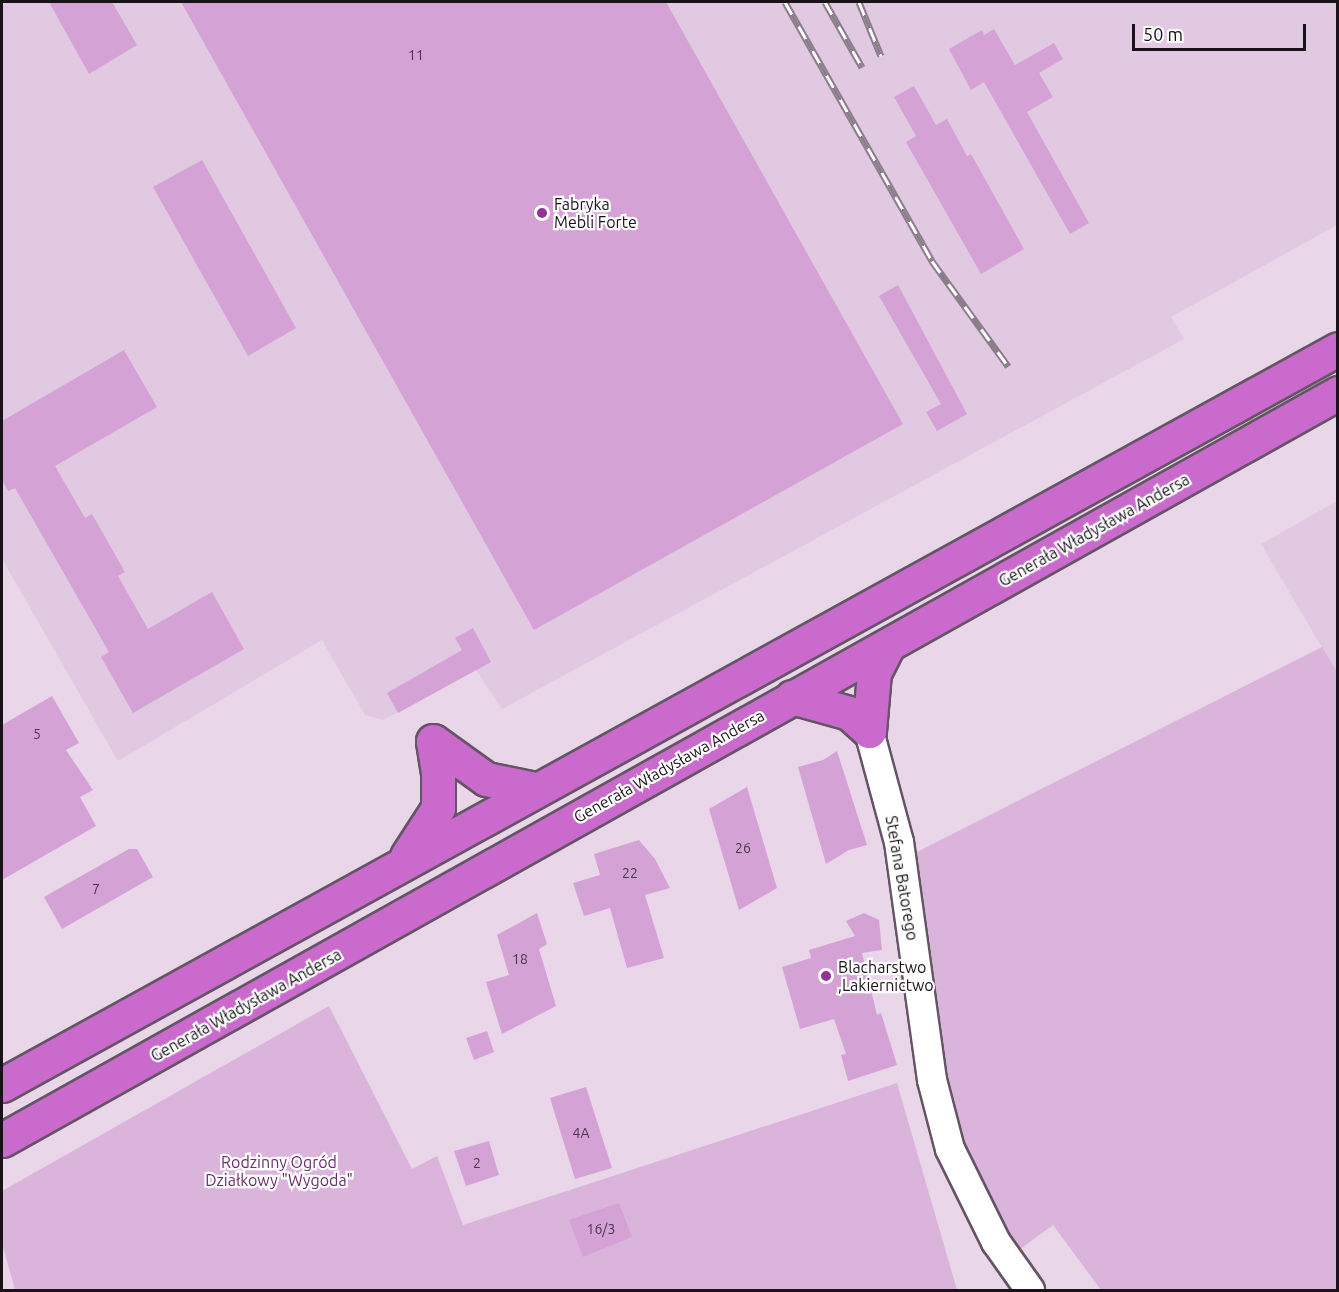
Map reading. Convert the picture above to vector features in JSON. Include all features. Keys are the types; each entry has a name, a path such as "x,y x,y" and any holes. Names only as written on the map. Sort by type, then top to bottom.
{"highway":[{"path":"2,1085 535,789 1338,349"},
{"name":"Generała Władysława Andersa","path":"2,1140 1338,393"},
{"path":"869,731 874,673 888,645"},
{"path":"792,697 849,713 869,731"},
{"path":"403,862 438,808 438,773 433,741 486,779 535,789"}],"street":[{"name":"Stefana Batorego","path":"869,731 899,842 932,1080 950,1149 996,1242 1030,1290"}],"shaded area":[{"path":"2,2 1337,2 1337,225 1171,317 1184,339 502,709 476,670 383,720 365,715 322,640 118,761 2,559"},
{"path":"1337,501 1337,673 1261,544"}],"green space":[{"path":"1322,647 1338,673 1337,1290 1101,1290 1053,1225 1008,1258 951,1148 901,860"},
{"name":"Rodzinny Ogród Działkowy \"Wygoda\"","path":"329,1006 412,1169 437,1156 463,1225 897,1083 957,1290 15,1290 2,1243 2,1191"}],"building":[{"path":"49,2 112,2 137,45 89,74"},
{"name":"Fabryka Mebli Forte","path":"181,2 666,2 903,424 534,630"},
{"path":"994,29 1015,65 1054,43 1063,59 1039,73 1053,97 1027,112 1089,223 1070,234 984,82 971,90 949,49 982,30 984,35"},
{"path":"914,86 936,125 947,119 967,156 971,154 1024,249 981,274 906,142 916,136 894,97"},
{"path":"202,160 296,328 248,356 153,187"},
{"path":"898,285 967,414 937,431 926,412 941,404 879,296"},
{"path":"124,350 157,407 55,466 85,518 92,514 125,572 118,576 148,629 212,592 244,649 133,713 101,657 109,652 15,488 8,491 2,480 2,421"},
{"path":"473,628 491,662 398,713 387,693 462,650 455,638"},
{"path":"52,696 79,743 66,750 93,790 80,797 96,826 2,880 2,725"},
{"path":"837,751 867,845 849,850 826,864 798,767 823,760"},
{"path":"747,787 777,888 739,910 709,809"},
{"path":"639,840 655,859 670,888 645,895 664,958 627,968 610,908 584,916 573,883 600,875 594,854"},
{"path":"129,849 137,849 153,877 62,929 44,897"},
{"path":"537,913 547,944 539,949 556,1006 502,1034 486,982 509,975 497,935"},
{"path":"864,913 879,920 882,950 862,953 877,1015 881,1013 897,1065 848,1081 841,1055 846,1054 834,1019 800,1029 782,967 811,958 809,950 855,936 846,921"},
{"path":"487,1031 494,1052 474,1060 466,1038"},
{"path":"586,1087 612,1168 575,1179 550,1098"},
{"path":"489,1141 499,1175 466,1186 454,1151"},
{"path":"619,1203 632,1237 583,1257 569,1220"}],"railway":[{"path":"785,2 932,261 1008,366"},
{"path":"825,2 862,67"},
{"path":"859,2 881,56"}],"place":[{"name":"Fabryka Mebli Forte","path":"542,213"},
{"name":"Blacharstwo ,Lakiernictwo","path":"826,976"}]}
